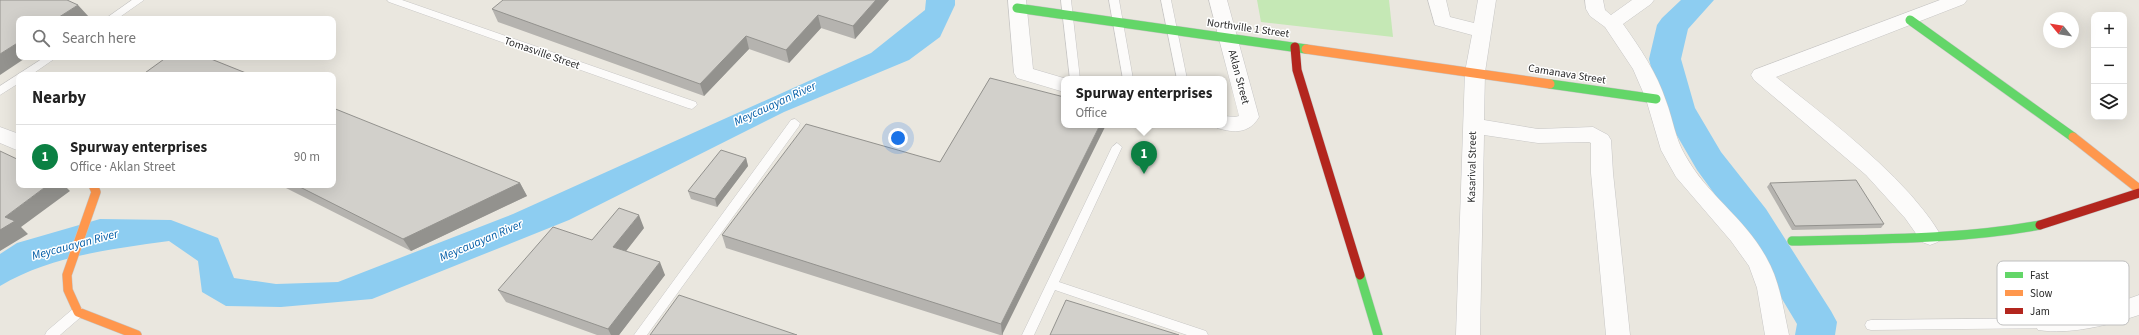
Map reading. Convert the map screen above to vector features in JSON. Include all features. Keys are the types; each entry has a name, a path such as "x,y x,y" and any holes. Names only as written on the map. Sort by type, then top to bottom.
{"street":[{"name":"Aklan Street","path":"1218,0 1249,117 1246,122 1239,126 1227,124"},
{"path":"1437,0 1442,21 1481,31"},
{"name":"Kasarival Street","path":"1468,335 1475,72 1487,0"},
{"path":"1594,0 1594,6 1598,16 1612,23 1638,59 1656,100 1668,141 1681,169 1740,237 1758,262 1768,287 1776,335"},
{"path":"1612,23 1645,0"},
{"path":"1930,236 1904,200 1878,173 1761,75 1910,20 1958,0"},
{"name":"Northville 1 Street","path":"1017,4 1068,15 1475,72"},
{"path":"1017,4 1024,73 1061,84"},
{"path":"1910,20 2067,133 2139,189"},
{"path":"1295,47 1297,70 1378,335"},
{"name":"Camanava Street","path":"1475,72 1656,100"},
{"path":"1473,126 1538,136 1593,134 1601,140 1602,173 1618,335"},
{"path":"0,134 16,142"},
{"path":"94,188 96,192 67,275 68,290 78,312 137,335"},
{"path":"1792,241 1991,234 2027,228 2139,193"},
{"path":"2129,308 2139,305"}],"lane":[{"path":"115,16 139,0"},
{"name":"Tomasville Street","path":"392,0 692,105"},
{"path":"1066,0 1075,76"},
{"path":"1114,0 1127,76"},
{"path":"1166,0 1181,76"},
{"path":"29,72 47,60"},
{"path":"0,91 16,80"},
{"path":"640,335 795,123"},
{"path":"1028,335 1117,147"},
{"path":"1052,284 1202,335"},
{"path":"51,335 78,312"},
{"path":"1871,325 1997,323"}],"green space":[{"path":"1257,0 1389,0 1393,37 1261,22"}],"water":[{"name":"Meycauayan River","path":"926,0 955,0 955,5 940,37 909,60 784,112 569,220 372,299 281,307 226,306 202,292 198,261 169,241 82,255 39,267 0,286 0,254 17,243 100,219 171,220 218,238 234,278 276,284 338,282 513,214 871,53 925,10"}],"building":[{"path":"0,0 67,0 78,5 61,16 16,16 16,44 0,54"},
{"path":"503,0 876,0 853,26 818,15 786,50 746,36 700,84 492,9"},
{"path":"163,60 214,60 244,72 146,72"},
{"path":"990,78 1061,96 1061,128 1099,128 1001,324 722,235 806,124 940,162"},
{"path":"336,109 520,183 403,239 302,188 336,188"},
{"path":"721,150 746,158 715,199 688,191"},
{"path":"0,151 16,159 16,188 44,188 5,217 15,221 0,230"},
{"path":"1856,180 1884,224 1795,226 1770,183"},
{"path":"619,208 639,215 613,247 660,262 608,329 498,290 553,227 592,240"},
{"path":"679,295 797,335 650,335"},
{"path":"1066,300 1179,335 1050,335"}],"waterway":[{"path":"1699,0 1673,25 1665,59 1678,108 1709,161 1753,219 1817,322 1815,335"}],"traffic: fast":[{"path":"1017,8 1306,49"},
{"path":"1910,20 2073,137"},
{"path":"1550,84 1656,99"},
{"path":"1792,241 1948,237 2040,225"},
{"path":"1360,275 1378,335"}],"traffic: slow":[{"path":"1306,49 1550,84"},
{"path":"2073,137 2139,189"},
{"path":"94,188 96,192 67,275 68,290 78,312 137,335"}],"traffic: jam":[{"path":"1295,47 1297,70 1360,275"},
{"path":"2040,225 2139,193"}],"place":[{"name":"Spurway enterprises","path":"1144,174"}]}
